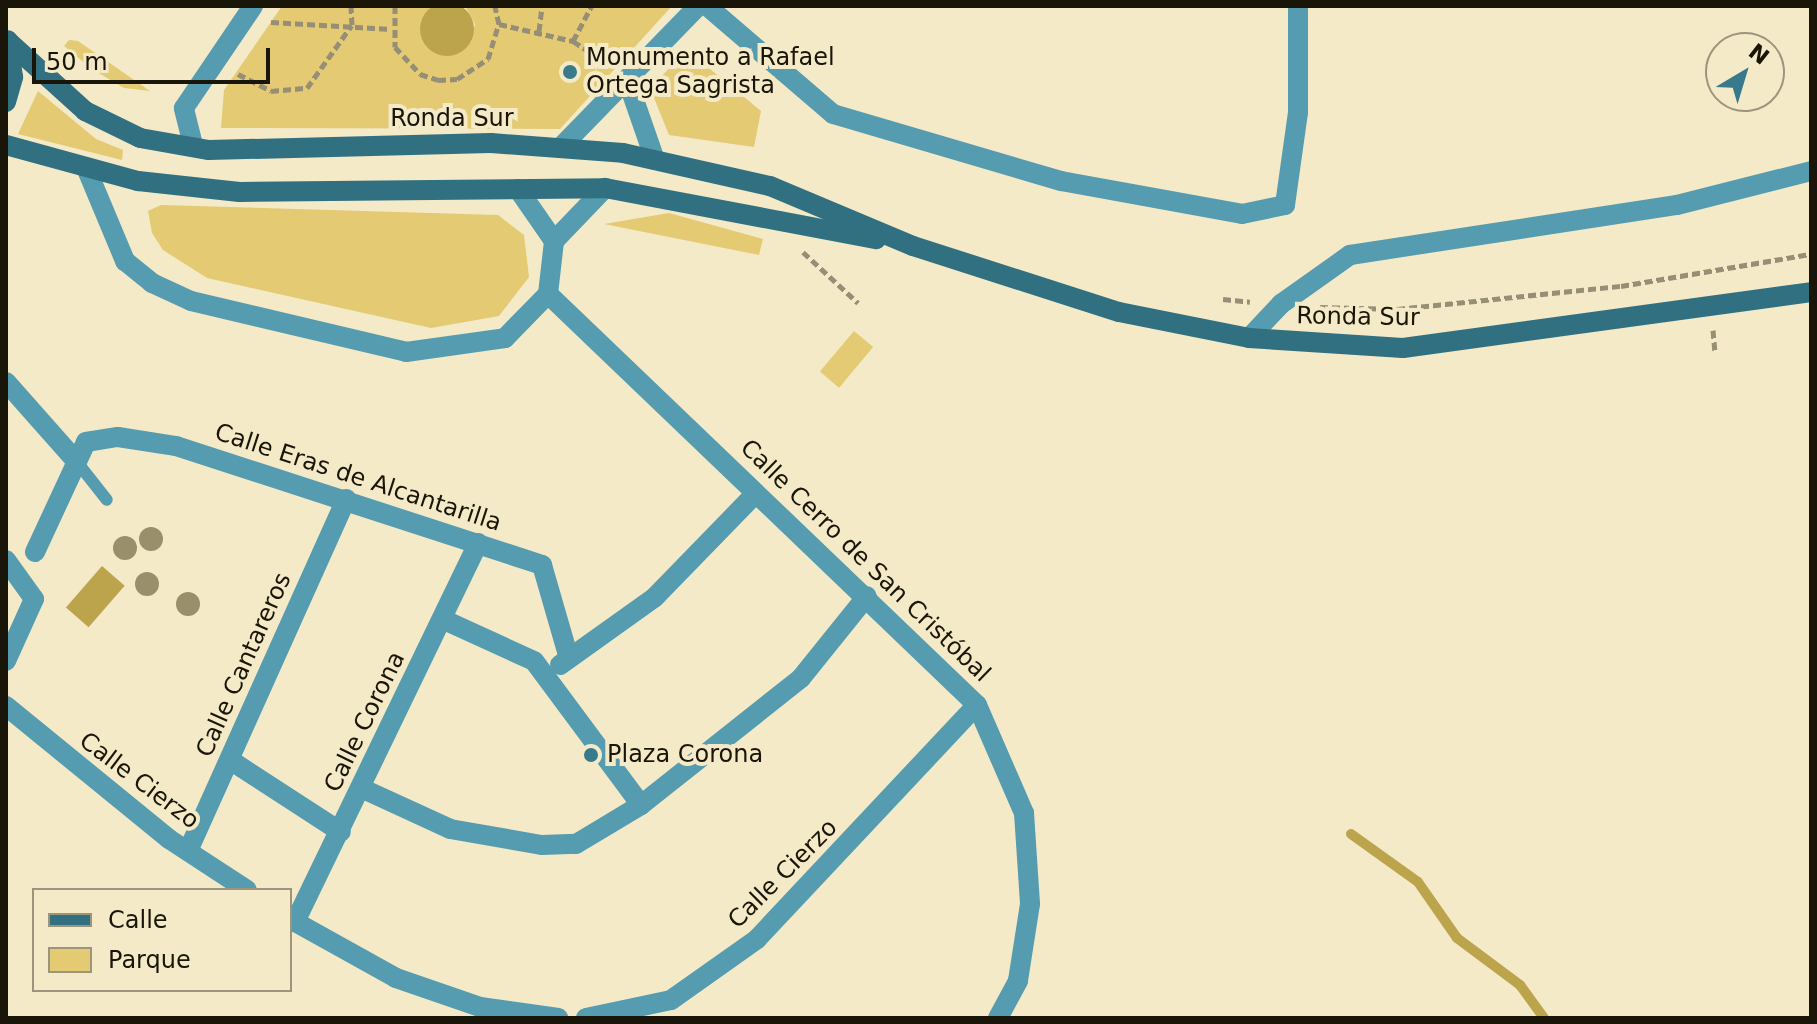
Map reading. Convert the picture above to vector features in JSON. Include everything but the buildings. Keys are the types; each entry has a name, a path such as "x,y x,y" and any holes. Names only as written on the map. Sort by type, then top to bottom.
{"main road":[{"name":"Ronda Sur","path":"8,39 85,111 121,133 193,145 561,147 655,160 770,186 913,246 1119,312 1249,338 1403,348 1811,292"},
{"path":"6,102 13,77 8,39"},
{"name":"Ronda Sur","path":"6,145 87,170 239,192 605,188 913,246"}],"street":[{"path":"561,147 626,72 698,6"},
{"path":"707,6 833,114 1061,181 1242,214 1285,205 1298,112 1298,6"},
{"path":"193,145 184,108 258,14"},
{"path":"626,72 655,160"},
{"path":"87,170 125,261 191,301 406,352 447,352 505,338 548,294 554,241 605,188"},
{"path":"1249,338 1281,304 1350,255 1677,205 1811,171"},
{"path":"518,189 554,241"},
{"name":"Calle Cerro de San Cristóbal","path":"548,294 867,596 977,705 998,742 1025,828 1030,904 1018,981 998,1018"},
{"path":"6,382 77,462"},
{"name":"Calle Eras de Alcantarilla","path":"35,552 86,442 118,437 176,446 542,565 568,655"},
{"path":"549,677 568,655 654,598 756,493"},
{"name":"Calle Cantareros","path":"188,851 346,499"},
{"name":"Calle Corona","path":"293,920 341,832 478,543"},
{"path":"6,560 34,599 6,661"},
{"path":"361,788 450,829 576,844 641,805 801,678 867,596"},
{"path":"444,620 534,661 549,677 641,805"},
{"name":"Calle Cierzo","path":"586,1018 671,1000 757,939 977,705"},
{"name":"Calle Cierzo","path":"6,706 188,851 244,888"},
{"path":"230,760 341,832"},
{"path":"293,920 396,978 480,1007 558,1018"}],"lane":[{"path":"77,462 107,500"}],"path":[{"path":"228,68 271,91 307,88 352,25 351,6"},
{"path":"395,6 391,29 395,47 420,74 457,79 488,59 499,24 495,6"},
{"path":"539,31 542,6"},
{"path":"573,41 592,6"},
{"path":"258,14 391,29"},
{"path":"499,24 573,41 626,72"},
{"path":"796,245 858,303"},
{"path":"1309,307 1397,309 1591,289 1811,254"}],"green space":[{"path":"282,6 428,6 471,42 475,24 465,6 672,6 560,129 221,128 224,90"},
{"path":"69,40 78,41 150,91 124,88 92,69 64,46"},
{"path":"687,50 761,111 754,147 669,135 650,88"},
{"path":"38,91 96,139 123,150 122,160 18,134"},
{"path":"161,205 498,215 524,235 529,277 499,316 431,328 207,278 163,250 152,233 148,211"},
{"path":"669,213 763,239 759,255 604,224"},
{"path":"854,331 873,347 839,388 820,372"}],"shaded area":[{"path":"447,2 458,4 466,10 472,18 472,40 466,48 458,54 447,56 436,54 428,48 422,40 420,29 422,18 428,10 436,4"},
{"path":"102,566 125,586 89,627 66,608"}],"waterway":[{"path":"1351,834 1418,882 1457,938 1520,985 1544,1018"}],"place":[{"name":"Monumento a Rafael Ortega Sagrista","path":"570,72"},
{"name":"Plaza Corona","path":"591,755"}]}
